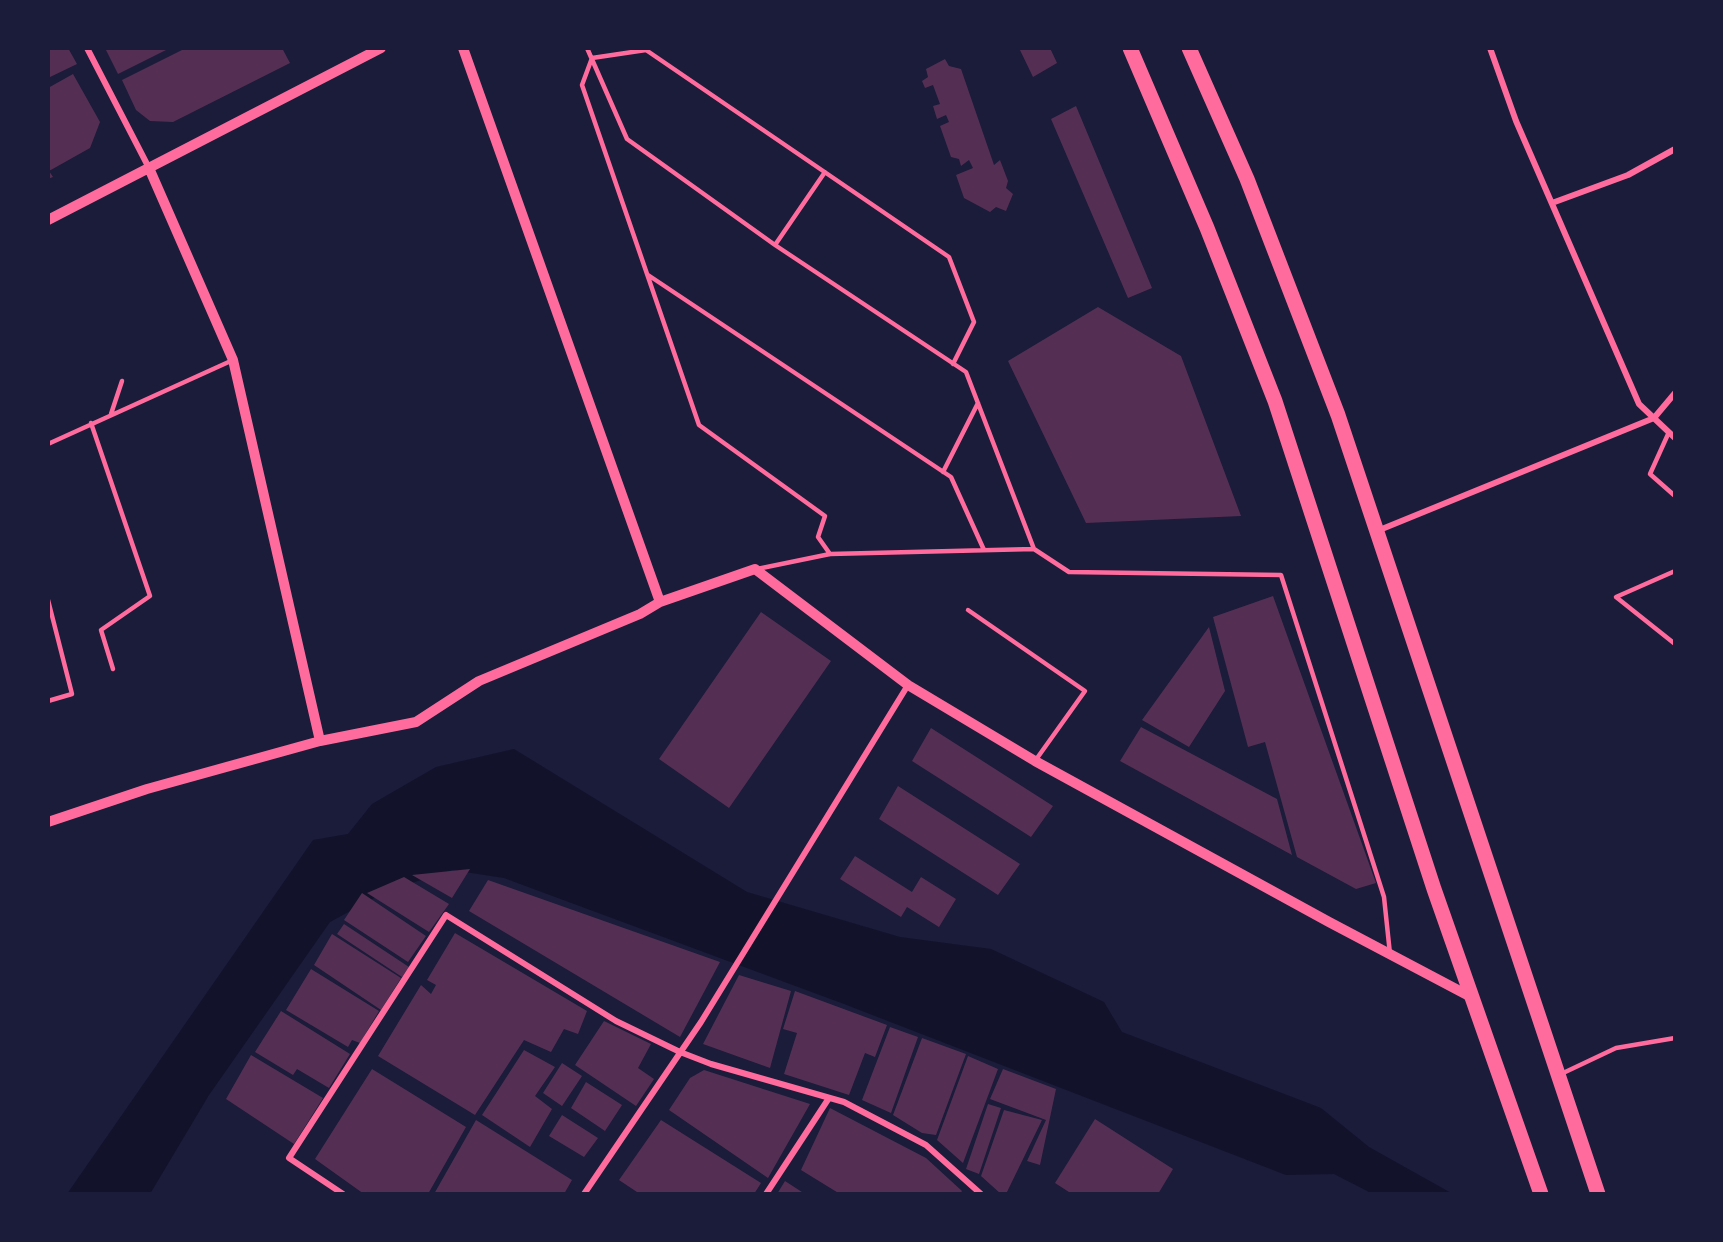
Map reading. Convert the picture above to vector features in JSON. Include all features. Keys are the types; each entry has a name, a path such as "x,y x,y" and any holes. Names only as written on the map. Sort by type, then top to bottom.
{"main road":[{"path":"1130,48 1208,228 1275,401 1430,878 1541,1194"},
{"path":"1189,48 1247,179 1338,415 1598,1194"}],"street":[{"path":"87,48 149,168 233,360 320,741"},
{"path":"48,220 381,48"},
{"path":"463,48 660,602"},
{"path":"1490,48 1516,121 1639,404 1675,438"},
{"path":"1552,203 1628,175 1675,149"},
{"path":"1377,531 1654,418 1675,393"},
{"path":"48,822 147,789 320,741 416,722 479,681 640,614 660,602 754,569 908,685 1035,761 1473,998"},
{"path":"584,1194 733,969 908,685"},
{"path":"343,1194 289,1158 446,915 616,1021 680,1052 844,1102 926,1145 981,1194"},
{"path":"766,1194 829,1098"}],"lane":[{"path":"587,48 627,139 775,245 966,372 1034,549"},
{"path":"592,58 646,50 949,257 974,322 954,364"},
{"path":"592,58 582,85 699,425 825,516 818,537 830,554"},
{"path":"775,245 825,172"},
{"path":"648,275 951,477 984,550"},
{"path":"48,444 233,360"},
{"path":"111,414 122,381"},
{"path":"943,472 978,403"},
{"path":"91,423 150,596 101,630 113,669"},
{"path":"1669,432 1650,474 1675,496"},
{"path":"754,569 830,554 1034,549 1069,572 1281,575 1384,897 1390,954"},
{"path":"1675,571 1616,597 1675,644"},
{"path":"48,600 72,694 48,701"},
{"path":"968,610 1085,691 1035,761"},
{"path":"1558,1075 1616,1048 1675,1038"}],"shaded area":[{"path":"514,749 747,892 900,937 991,949 1104,1002 1122,1032 1321,1108 1369,1147 1453,1194 1373,1194 1334,1174 1286,1175 844,1004 504,878 452,870 387,891 330,922 209,1095 150,1194 67,1194 313,840 348,834 372,804 436,767"}],"building":[{"path":"48,48 68,48 77,64 48,78"},
{"path":"105,48 170,48 118,74"},
{"path":"186,48 282,48 290,63 173,122 150,121 136,110 122,80"},
{"path":"1019,48 1050,48 1057,63 1033,77"},
{"path":"945,59 949,66 961,69 994,165 1000,160 1008,181 1006,188 1013,194 1006,211 996,207 990,212 964,198 956,175 973,168 969,160 961,166 959,159 951,157 940,126 949,122 946,115 937,119 933,106 940,104 933,85 925,88 922,81 928,77 926,69"},
{"path":"73,74 100,122 90,148 49,171 53,177 48,179 48,88"},
{"path":"1076,106 1152,288 1128,298 1051,119"},
{"path":"1098,307 1181,356 1241,516 1086,523 1008,361"},
{"path":"1273,596 1376,883 1356,889 1297,857 1265,742 1248,747 1213,617"},
{"path":"761,612 831,661 729,808 659,759"},
{"path":"1209,627 1225,691 1189,747 1142,720"},
{"path":"1141,727 1277,799 1292,855 1120,761"},
{"path":"931,728 1053,806 1031,837 912,761"},
{"path":"898,786 1020,864 998,895 879,819"},
{"path":"855,856 912,892 921,877 956,899 939,927 907,907 901,917 840,879"},
{"path":"470,869 452,898 412,875"},
{"path":"404,877 449,904 429,932 367,893"},
{"path":"488,880 720,962 680,1037 469,911"},
{"path":"362,893 426,936 408,962 344,920"},
{"path":"344,924 409,967 402,977 337,934"},
{"path":"455,933 587,1011 578,1034 564,1029 551,1052 524,1040 475,1115 378,1056 421,985 431,994 436,985 427,980"},
{"path":"332,934 401,978 381,1010 314,965"},
{"path":"311,969 379,1011 360,1043 352,1040 348,1047 286,1010"},
{"path":"739,975 791,991 770,1068 703,1044"},
{"path":"795,991 887,1025 875,1057 865,1053 849,1095 784,1074 797,1033 783,1029"},
{"path":"281,1011 350,1054 329,1088 297,1069 293,1075 255,1052"},
{"path":"604,1021 651,1044 638,1068 654,1079 636,1106 575,1065"},
{"path":"890,1027 918,1037 891,1113 862,1100"},
{"path":"922,1038 966,1054 936,1135 922,1133 893,1115"},
{"path":"524,1050 555,1067 535,1096 552,1109 530,1147 482,1115"},
{"path":"251,1055 323,1098 294,1144 226,1099"},
{"path":"968,1056 998,1069 963,1163 937,1140"},
{"path":"562,1063 582,1076 562,1106 543,1093"},
{"path":"372,1069 466,1127 428,1194 364,1194 315,1159"},
{"path":"1003,1069 1056,1089 1040,1165 1027,1161 1046,1120 990,1099"},
{"path":"704,1070 810,1104 768,1178 669,1110 690,1078"},
{"path":"586,1082 622,1105 605,1131 571,1108"},
{"path":"988,1104 1001,1108 979,1174 966,1169"},
{"path":"830,1108 926,1158 962,1191 960,1194 840,1194 801,1170"},
{"path":"1004,1110 1042,1120 1006,1194 1001,1194 981,1176"},
{"path":"562,1115 598,1138 584,1157 549,1136"},
{"path":"1095,1119 1173,1169 1158,1194 1072,1194 1055,1183"},
{"path":"476,1120 572,1180 564,1194 434,1194"},
{"path":"661,1120 761,1183 754,1194 640,1194 619,1180"},
{"path":"785,1181 805,1194 777,1194"}]}
